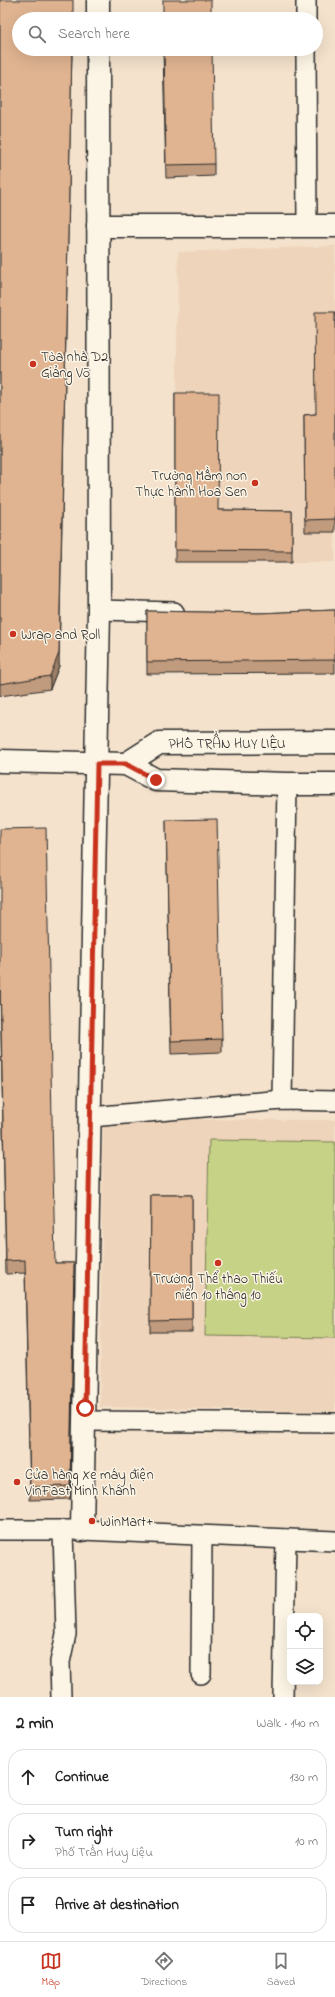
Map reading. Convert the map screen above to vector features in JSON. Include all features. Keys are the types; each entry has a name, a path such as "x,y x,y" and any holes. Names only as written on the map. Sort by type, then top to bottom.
{"street":[{"path":"98,0 98,12"},
{"path":"72,1530 85,1421 91,1117 99,610 98,56"},
{"path":"98,226 335,226"},
{"name":"PHỐ TRẦN HUY LIỆU","path":"126,764 159,743 335,742"},
{"path":"0,761 126,764 156,780 335,784"}],"lane":[{"path":"306,0 306,12"},
{"path":"306,56 307,226"},
{"path":"99,610 191,613"},
{"path":"282,1100 287,784"},
{"path":"91,1117 282,1100 335,1101"},
{"path":"85,1421 335,1423"},
{"path":"0,1530 72,1530 335,1541"},
{"path":"62,1697 60,1662 66,1634 72,1530"},
{"path":"201,1674 202,1536"},
{"path":"283,1697 286,1540"}],"shaded area":[{"name":"Trường Mầm non Thực hành Hoa Sen","path":"335,246 335,562 175,562 178,252"},
{"name":"Trường Thể thao Thiếu niên 10 tháng 10","path":"103,1119 335,1120 335,1411 100,1407"}],"green space":[{"path":"209,1140 335,1142 335,1338 205,1336"}],"building":[{"name":"Tòa nhà D2 Giảng Võ","path":"0,0 73,0 73,12 12,12 12,56 72,56 59,653 50,676 0,684"},
{"path":"163,0 211,0 211,12 163,12"},
{"path":"164,56 212,56 214,164 166,165"},
{"path":"315,312 335,312 335,519 305,520 304,415 316,414"},
{"path":"175,393 219,393 218,510 292,511 292,551 175,550"},
{"path":"335,610 335,660 147,662 147,611 259,613"},
{"path":"217,819 222,1039 171,1041 166,820"},
{"path":"46,828 55,1263 74,1263 70,1486 30,1487 25,1260 6,1261 0,977 0,829"},
{"path":"151,1195 192,1195 192,1320 150,1321"}],"place":[{"name":"Tòa nhà D2 Giảng Võ","path":"33,364"},
{"name":"Trường Mầm non Thực hành Hoa Sen","path":"255,483"},
{"name":"Wrap and Roll","path":"13,634"},
{"name":"Trường Thể thao Thiếu niên 10 tháng 10","path":"218,1263"},
{"name":"Cửa hàng Xe máy điện VinFast Minh Khánh","path":"17,1482"},
{"name":"WinMart+","path":"92,1521"}],"route":[{"path":"85,1408 97,764 126,764 156,780"}]}
